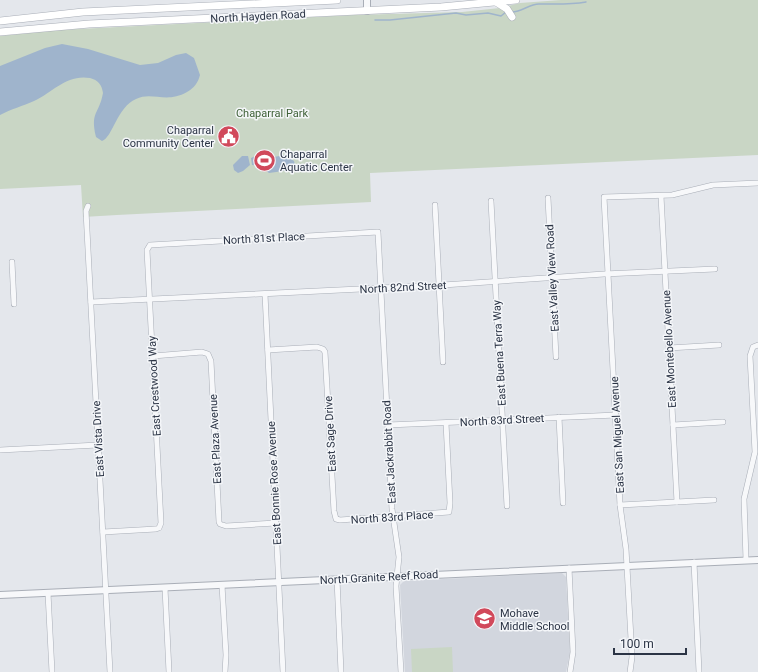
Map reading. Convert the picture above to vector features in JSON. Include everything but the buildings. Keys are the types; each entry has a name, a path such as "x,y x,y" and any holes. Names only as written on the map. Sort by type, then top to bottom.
{"main road":[{"name":"North Hayden Road","path":"0,21 64,14 337,0"},
{"name":"North Hayden Road","path":"0,32 89,24 441,7 516,0"},
{"path":"496,2 507,9 512,16"}],"street":[{"path":"367,0 367,11"},
{"path":"661,196 672,195 713,185 758,182"},
{"name":"East San Miguel Avenue","path":"630,672 632,657 627,565 620,505 604,197 661,196"},
{"name":"East Montebello Avenue","path":"661,196 677,502"},
{"name":"East Valley View Road","path":"548,198 556,357"},
{"name":"East Buena Terra Way","path":"491,201 507,506"},
{"path":"435,205 443,362"},
{"name":"East Vista Drive","path":"88,206 86,211 110,672"},
{"name":"North 81st Place","path":"150,244 378,232"},
{"name":"East Jackrabbit Road","path":"378,232 388,425 394,517 399,557 396,586 401,672"},
{"name":"East Crestwood Way","path":"103,532 160,528 161,523 147,250 150,244"},
{"path":"12,262 14,304"},
{"name":"North 82nd Street","path":"91,302 439,285 552,277 715,269"},
{"name":"East Bonnie Rose Avenue","path":"265,294 283,672"},
{"path":"669,348 720,345"},
{"path":"746,560 744,499 755,452 750,356 755,346"},
{"name":"East Sage Drive","path":"268,350 317,347 323,349 325,355 334,511 336,519"},
{"name":"East Plaza Avenue","path":"152,356 202,352 208,354 211,360 220,524 226,526 276,524"},
{"name":"North 83rd Street","path":"388,425 616,414"},
{"path":"559,417 564,503"},
{"path":"673,425 723,422"},
{"name":"North 83rd Place","path":"336,519 344,521 449,512 450,503 446,423"},
{"path":"0,450 98,445"},
{"path":"620,505 714,500"},
{"name":"North Granite Reef Road","path":"0,595 758,560"},
{"path":"694,562 699,672"},
{"path":"569,568 573,652 570,672"},
{"path":"337,579 341,672"},
{"path":"222,585 225,672"},
{"path":"165,588 169,672"},
{"path":"48,593 52,672"}],"shaded area":[{"name":"Mohave Middle School","path":"562,573 566,577 570,652 566,672 405,672 400,585 404,581"}],"green space":[{"name":"Chaparral Park","path":"561,0 758,0 758,155 370,173 371,202 83,217 81,185 0,189 0,36 59,30 355,15 462,12 500,8 520,3"},
{"path":"452,647 453,672 412,672 411,649"}],"water":[{"path":"62,44 88,49 140,65 158,63 176,55 186,53 194,58 200,75 194,87 187,92 172,97 142,97 130,103 124,108 109,134 102,141 96,137 94,122 103,93 101,85 90,78 82,77 67,81 34,101 0,115 0,66 45,48"},
{"path":"260,154 268,158 285,155 294,161 295,165 290,170 269,173 260,166 252,165 251,158"},
{"path":"242,156 248,156 250,165 238,173 234,170 233,165"}],"waterway":[{"path":"512,12 519,11 535,4 568,4 586,2"},
{"path":"375,20 390,20 456,13 466,15 488,13 501,16 506,12"}],"place":[{"name":"Chaparral Community Center","path":"229,136"},
{"name":"Chaparral Aquatic Center","path":"264,160"},
{"name":"Mohave Middle School","path":"485,619"}]}
